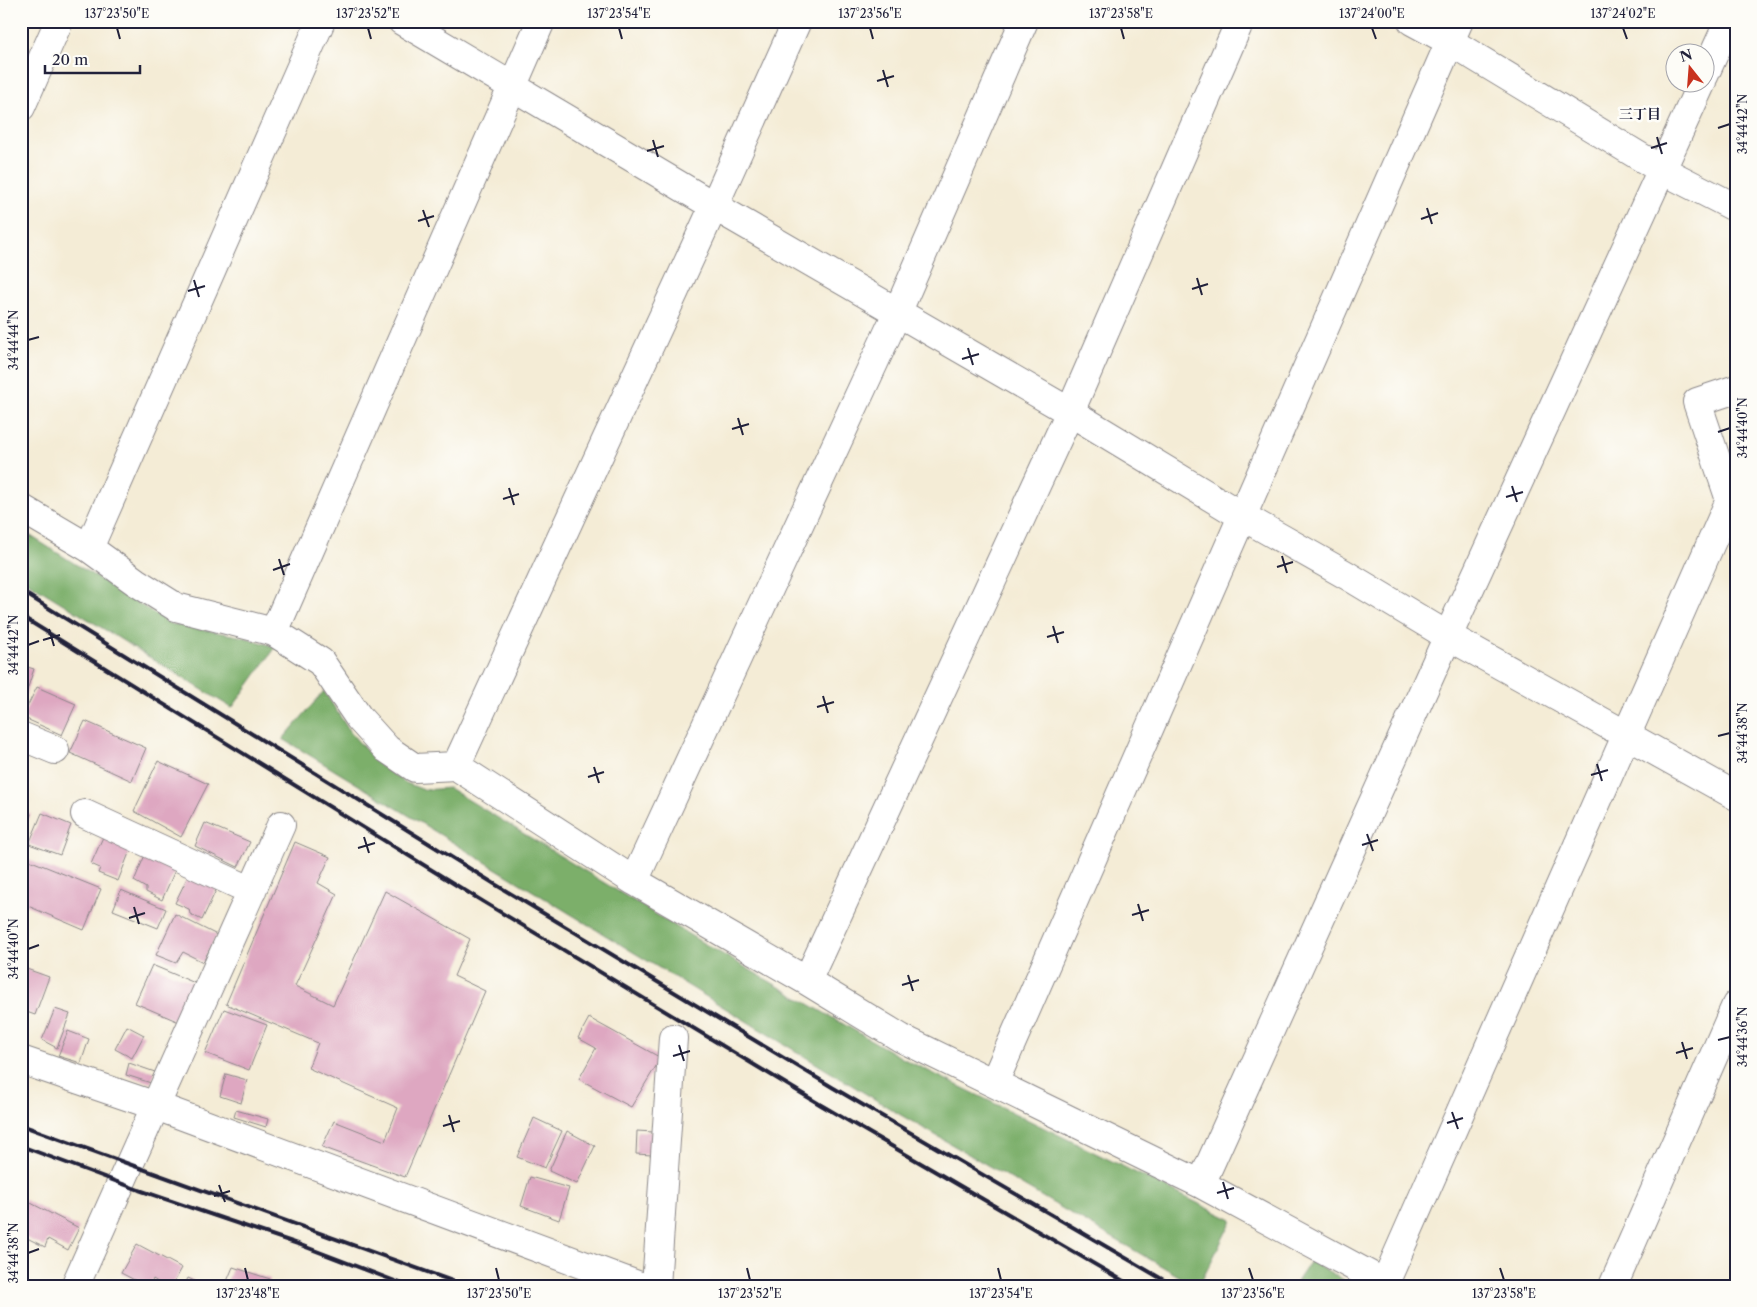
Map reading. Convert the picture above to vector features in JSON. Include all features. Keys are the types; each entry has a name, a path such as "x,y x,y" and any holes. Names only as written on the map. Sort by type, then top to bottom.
{"street":[{"path":"21,108 60,21"},
{"path":"88,548 321,21"},
{"path":"402,21 714,206 1070,412 1242,516 1348,576 1448,636 1736,796"},
{"path":"274,632 541,21"},
{"path":"456,766 714,206 797,21"},
{"path":"634,881 898,311 1024,21"},
{"path":"808,981 1070,412 1240,21"},
{"path":"1412,21 1454,31 1662,170 1736,208"},
{"path":"1714,55 1730,21"},
{"path":"994,1083 1454,31"},
{"path":"1201,1184 1448,636 1697,92"},
{"path":"21,508 88,548 136,582 176,607 274,632 321,662 359,718 387,749 415,768 456,766 634,881 808,981 901,1038 1201,1184 1387,1284 1626,736 1733,499 1697,402 1736,389"},
{"path":"21,736 55,750"},
{"path":"85,814 252,891"},
{"path":"75,1286 281,825"},
{"path":"1613,1286 1736,1005"},
{"path":"656,1286 673,1038"},
{"path":"21,1060 156,1106 640,1286"}],"green space":[{"path":"21,530 171,624 244,637 276,647 232,708 21,578"},
{"path":"324,691 350,732 380,766 406,783 424,790 449,788 698,940 904,1059 1232,1220 1199,1286 899,1114 283,739"},
{"path":"1311,1261 1354,1286 1294,1286"}],"building":[{"path":"1173,21 1192,21 1189,28"},
{"path":"21,665 34,669 22,705 21,705"},
{"path":"37,687 76,704 62,735 22,717"},
{"path":"85,721 146,748 132,781 70,753"},
{"path":"158,761 208,784 181,837 134,811"},
{"path":"21,810 31,814 21,835"},
{"path":"42,813 71,825 60,855 29,844"},
{"path":"205,823 250,842 238,867 195,846"},
{"path":"103,837 131,848 118,881 98,873 100,868 91,864"},
{"path":"295,842 330,857 318,883 337,894 295,986 333,1005 385,891 470,939 454,976 485,991 405,1177 322,1147 334,1121 385,1141 398,1108 308,1068 318,1043 226,1004"},
{"path":"145,855 176,868 162,900 146,892 146,888 134,881"},
{"path":"24,858 101,889 84,930 21,903 21,865"},
{"path":"189,874 217,888 202,920 190,914 189,909 175,903"},
{"path":"121,890 166,909 158,928 113,910"},
{"path":"175,914 217,935 203,962 183,952 176,963 156,955"},
{"path":"152,965 195,983 179,1022 135,1003"},
{"path":"21,967 49,977 35,1015 21,1010"},
{"path":"55,1009 70,1014 57,1048 42,1040"},
{"path":"224,1009 267,1025 249,1070 205,1053"},
{"path":"589,1018 661,1058 631,1107 579,1079 596,1048 578,1038"},
{"path":"127,1026 144,1035 132,1058 115,1049"},
{"path":"68,1031 89,1039 81,1063 58,1056"},
{"path":"129,1063 155,1072 151,1083 126,1075"},
{"path":"226,1074 247,1080 241,1103 220,1096"},
{"path":"236,1110 268,1119 266,1127 234,1117"},
{"path":"534,1118 562,1131 545,1168 517,1157"},
{"path":"567,1131 595,1146 577,1184 549,1171"},
{"path":"637,1131 653,1132 652,1155 636,1154"},
{"path":"530,1177 569,1188 559,1220 521,1206"},
{"path":"25,1200 79,1228 68,1250 48,1239 45,1247 21,1235 21,1206"},
{"path":"137,1244 182,1268 172,1286 164,1286 153,1279 150,1286 146,1286 121,1273"},
{"path":"233,1267 270,1279 268,1286 225,1286"},
{"path":"188,1278 205,1286 184,1286"}],"railway":[{"path":"21,591 493,883 832,1087 1174,1286"},
{"path":"21,616 482,901 821,1105 1132,1286"},
{"path":"21,1125 466,1286"},
{"path":"21,1146 139,1190 298,1244 408,1286"}],"district":[{"name":"三丁目","path":"1640,114"}]}
